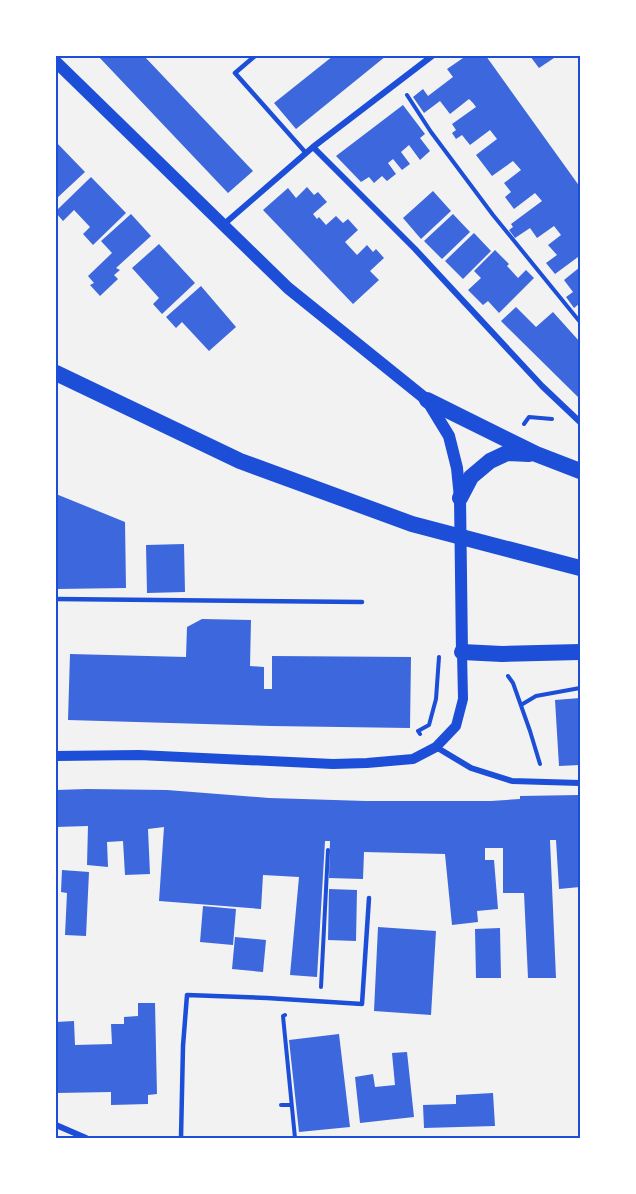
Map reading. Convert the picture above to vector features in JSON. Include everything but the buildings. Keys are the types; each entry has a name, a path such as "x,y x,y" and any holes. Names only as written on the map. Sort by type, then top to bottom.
{"highway":[{"path":"56,373 251,465 412,524 580,568"},
{"path":"427,400 536,454 580,471"},
{"path":"460,498 471,477 490,461 507,453 536,454"},
{"path":"462,652 580,652"}],"main road":[{"path":"56,62 288,288 427,400 449,436 457,468 460,498 462,652"}],"street":[{"path":"223,225 313,147 432,56"},
{"path":"313,147 415,249 542,386 580,422"},
{"path":"56,756 139,755 333,764 413,759 436,747 456,726 463,699 462,652"},
{"path":"436,747 471,768 512,781 580,783"},
{"path":"56,1125 86,1138"}],"lane":[{"path":"255,56 235,73 306,153"},
{"path":"56,599 362,602"},
{"path":"181,1138 183,1046 187,995 362,1004 369,898"}],"path":[{"path":"398,82 493,215 580,322"},
{"path":"512,442 529,417 562,420"},
{"path":"436,747 418,731 429,725 436,699 440,652 462,652"},
{"path":"491,653 513,683 546,782"},
{"path":"521,705 536,696 580,688"},
{"path":"321,1002 328,850"},
{"path":"296,1138 283,1017 303,1000"},
{"path":"280,1105 291,1105"}]}
